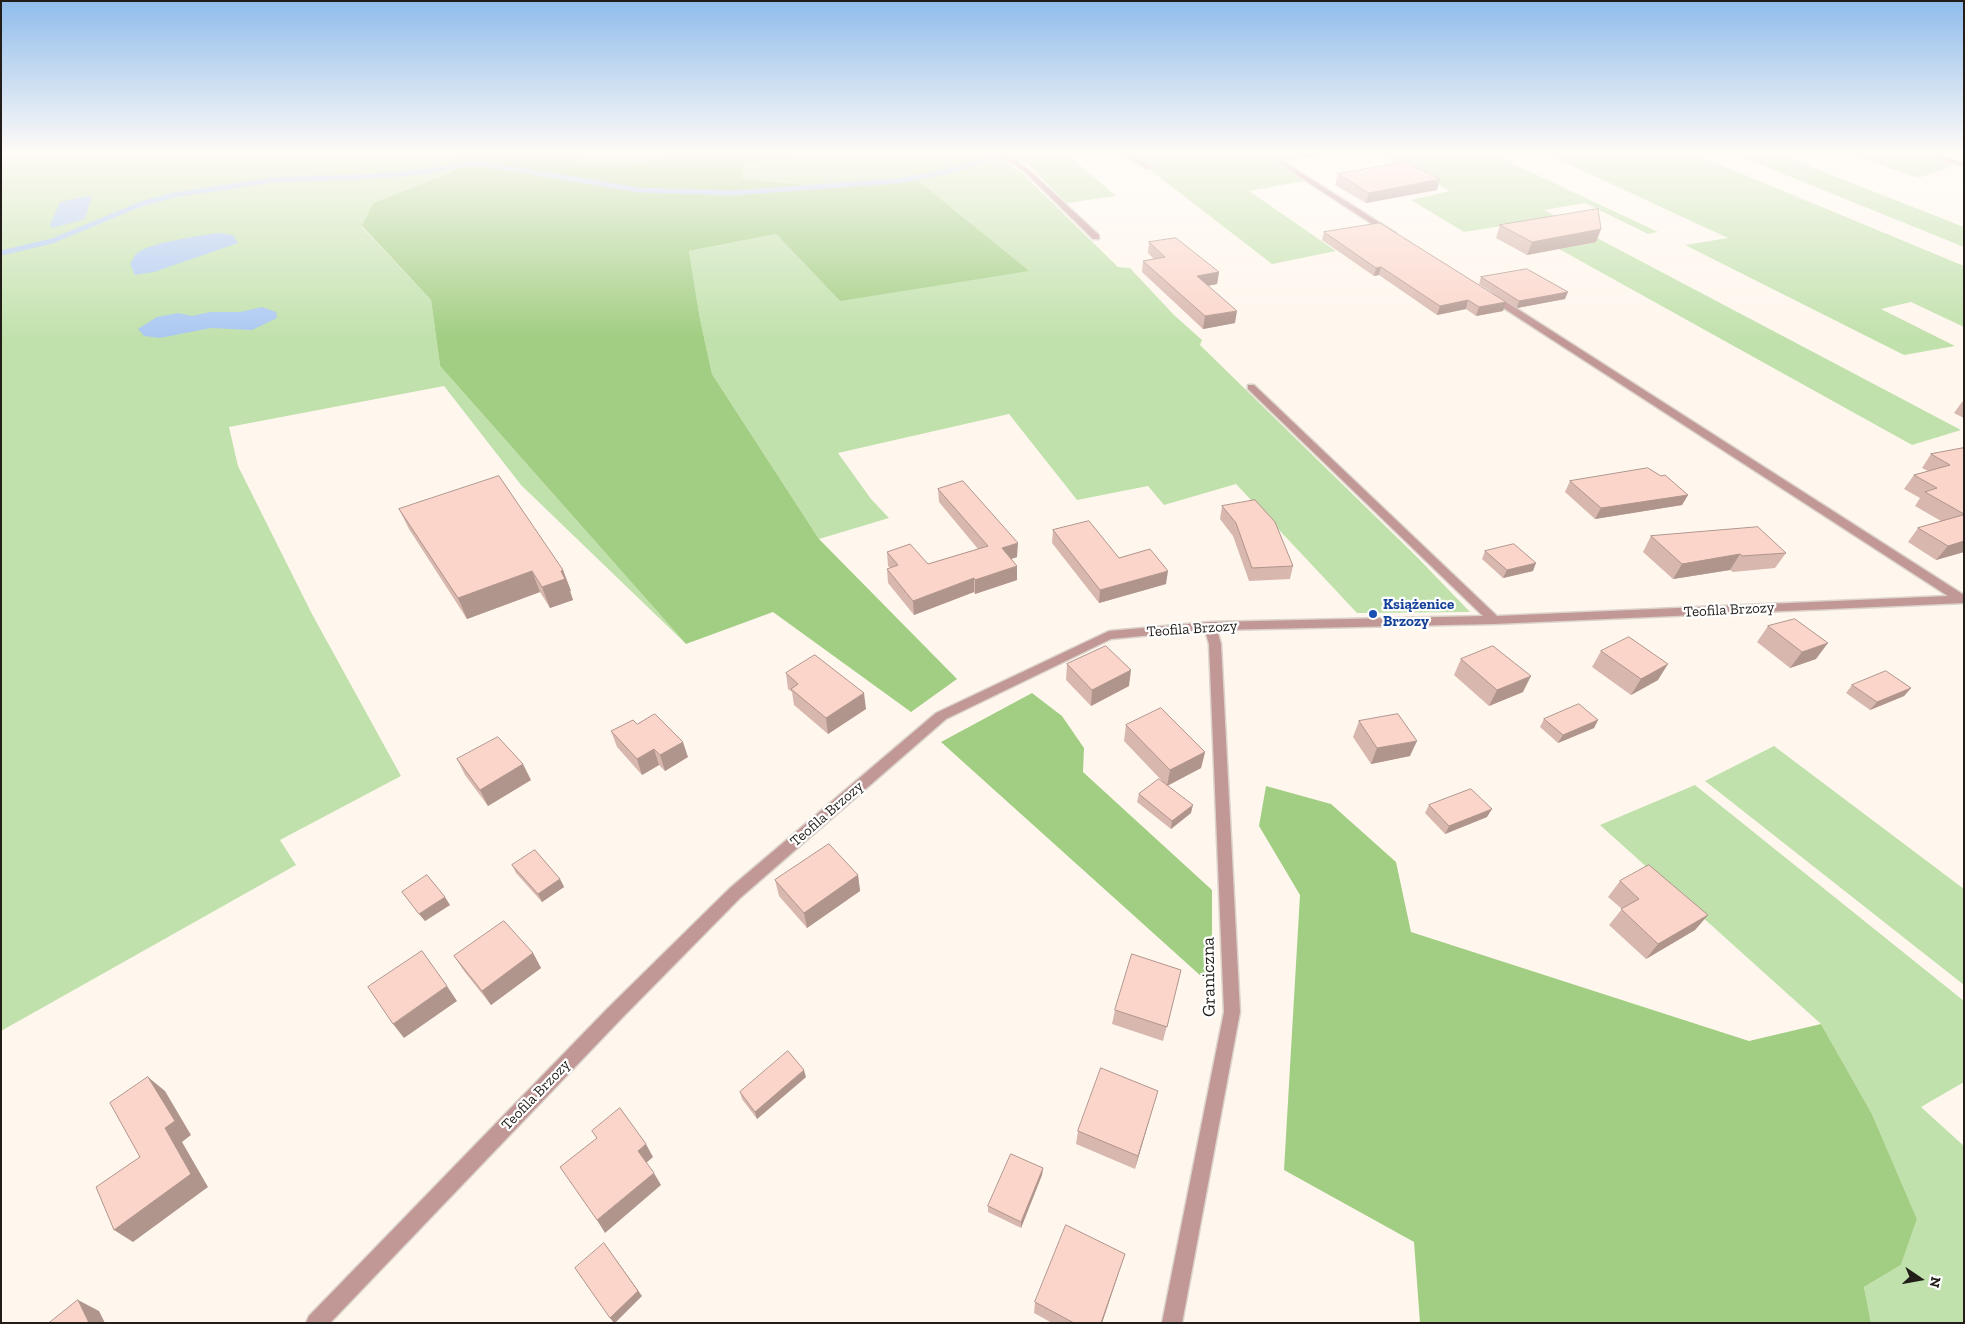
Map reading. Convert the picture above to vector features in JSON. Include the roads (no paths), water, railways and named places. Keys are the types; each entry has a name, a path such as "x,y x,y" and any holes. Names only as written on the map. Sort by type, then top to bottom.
{"street":[{"path":"1071,214 1096,238"},
{"path":"1361,214 1400,238"},
{"path":"1484,291 1963,599"},
{"path":"1251,387 1494,620"},
{"name":"Teofila Brzozy","path":"316,1323 614,1014 735,894 942,716 1109,635 1210,626 1494,620 1963,599"},
{"name":"Graniczna","path":"1172,1323 1232,1012 1215,644 1210,626"}],"water":[{"path":"55,214 87,214 85,219 52,228 50,225"},
{"path":"219,233 233,235 238,243 154,272 135,275 130,264 136,254 152,246"},
{"path":"262,307 276,312 277,318 252,330 211,328 160,338 144,336 138,329 157,317 178,313 192,316 210,312 240,312"}],"waterway":[{"path":"1,253 52,241 117,214"}],"place":[{"name":"Książenice Brzozy","path":"1373,614"}]}
